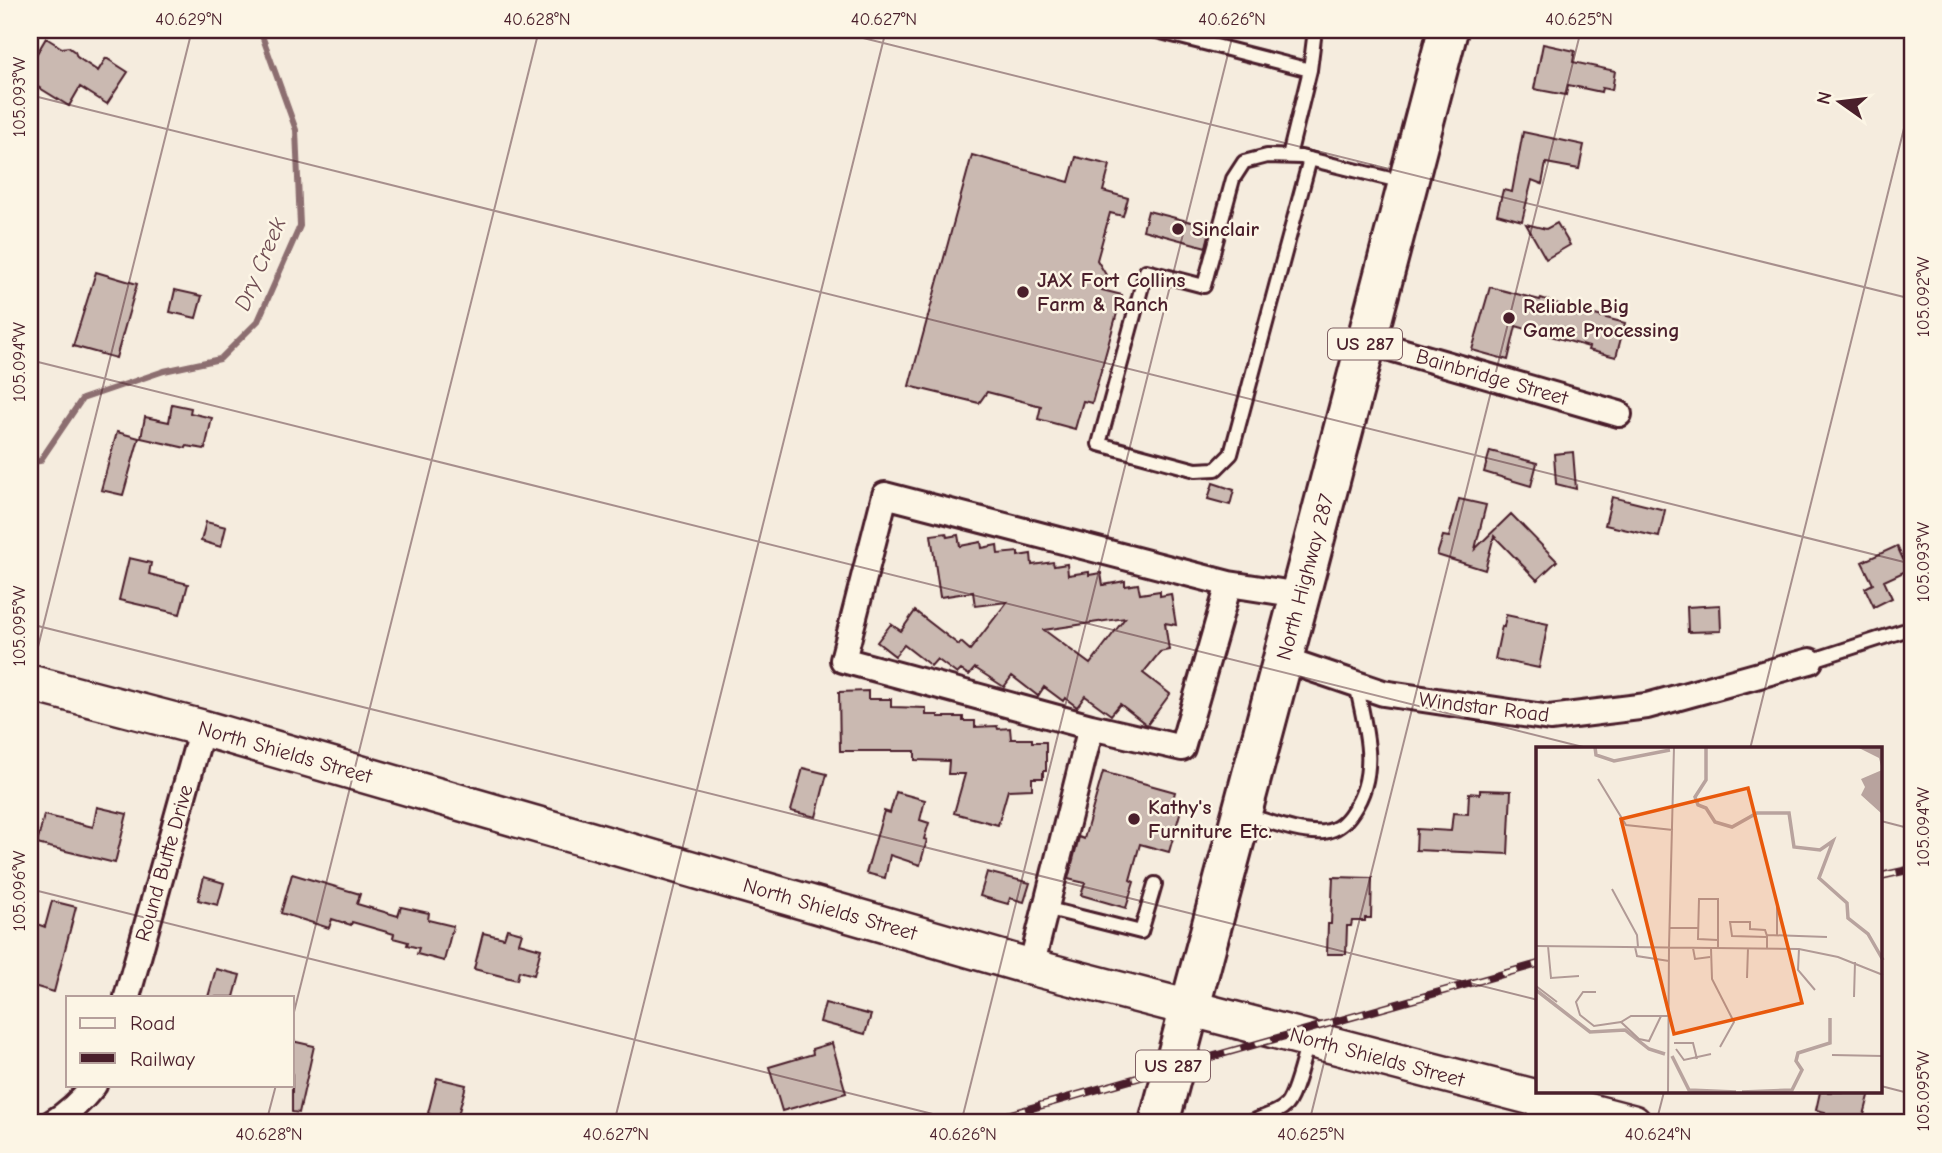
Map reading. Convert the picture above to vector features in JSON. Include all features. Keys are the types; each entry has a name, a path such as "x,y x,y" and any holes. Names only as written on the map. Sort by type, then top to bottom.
{"highway":[{"name":"North Highway 287","path":"1159,1123 1448,30"}],"street":[{"name":"Bainbridge Street","path":"1366,341 1619,414"},
{"path":"1229,584 1182,748 1091,727 843,660 885,495 1229,584 1300,595"},
{"name":"Windstar Road","path":"1283,659 1383,693 1550,718 1647,706 1810,661"},
{"name":"North Shields Street","path":"30,683 202,728 1031,967 1633,1123"},
{"path":"1031,967 1091,727"},
{"name":"Round Butte Drive","path":"127,996 202,728"},
{"path":"52,1123 63,1117 93,1086"}],"lane":[{"path":"1153,30 1310,70"},
{"path":"1289,156 1310,70 1315,30"},
{"path":"1310,159 1231,454 1216,469 1196,470 1099,444 1146,271 1204,286 1233,180 1244,162 1267,156 1289,156 1310,159 1407,183"},
{"path":"1810,661 1912,628"},
{"path":"1242,813 1302,831 1323,832 1338,828 1348,819 1361,799 1369,769 1368,739 1356,684"},
{"path":"1045,908 1141,932 1155,884"},
{"path":"1251,1123 1286,1105 1309,1039"}],"building":[{"path":"46,38 62,48 68,47 77,57 98,71 106,58 128,72 107,104 80,87 69,106 30,82 30,65"},
{"path":"1543,44 1575,51 1573,62 1615,71 1612,90 1602,88 1601,92 1568,85 1566,95 1534,89"},
{"path":"1523,132 1584,145 1579,169 1546,163 1542,184 1532,180 1522,221 1497,214 1503,190 1512,192"},
{"name":"JAX Fort Collins Farm & Ranch","path":"972,155 1069,182 1076,157 1110,165 1103,191 1128,198 1123,216 1110,213 1097,260 1106,275 1102,290 1122,295 1092,403 1083,401 1075,429 1038,419 1041,406 987,392 979,403 909,386"},
{"name":"Sinclair","path":"1148,211 1211,227 1206,247 1143,230"},
{"path":"1557,223 1570,245 1546,259 1526,224 1546,229"},
{"path":"96,272 137,284 116,358 73,346"},
{"path":"1490,287 1540,300 1541,298 1625,323 1616,357 1516,326 1508,360 1472,350"},
{"path":"175,290 202,296 196,318 170,312"},
{"path":"172,404 191,408 190,413 212,418 205,449 186,448 141,438 145,417 169,422"},
{"path":"117,432 139,438 123,495 101,490"},
{"path":"1490,451 1537,463 1531,486 1484,472"},
{"path":"1573,452 1576,489 1556,484 1554,454"},
{"path":"1213,483 1234,490 1230,505 1208,499"},
{"path":"1612,497 1665,510 1659,537 1605,525"},
{"path":"1459,499 1486,505 1475,549 1511,514 1557,561 1537,580 1494,536 1485,570 1437,555 1443,536 1449,537"},
{"path":"206,522 226,527 221,547 201,541"},
{"path":"931,535 958,535 960,546 981,542 982,548 997,545 998,554 1031,554 1032,565 1053,562 1054,566 1067,564 1068,575 1101,573 1103,585 1125,581 1125,586 1138,584 1140,594 1160,591 1160,596 1171,594 1176,625 1165,623 1169,650 1160,652 1143,673 1170,694 1147,725 1120,704 1111,715 1085,696 1077,707 1065,698 1063,701 1044,687 1038,696 1012,676 1004,687 975,668 969,675 961,670 957,674 937,659 931,666 904,645 895,656 877,642 891,624 901,631 915,611 959,645 961,642 970,650 1007,602 975,606 973,592 940,597","holes":["1125,618 1090,664 1044,630"]},
{"path":"1897,546 1908,570 1884,581 1892,598 1874,607 1865,588 1873,584 1862,562"},
{"path":"129,558 151,563 149,574 188,584 180,614 119,600"},
{"path":"1720,605 1721,631 1688,632 1687,607"},
{"path":"1506,615 1548,624 1539,668 1495,659"},
{"path":"868,691 868,699 891,699 891,707 926,708 926,715 963,717 963,721 975,721 975,727 1010,728 1011,739 1046,742 1046,771 1043,771 1043,778 1032,778 1032,789 1008,790 998,825 954,813 965,774 948,774 949,761 915,760 915,751 840,751 839,692"},
{"path":"803,768 827,774 816,817 791,811"},
{"path":"1103,772 1175,792 1171,807 1181,810 1169,852 1140,844 1130,880 1134,882 1126,908 1081,895 1085,883 1068,879 1079,837 1084,839"},
{"path":"1480,790 1511,791 1508,854 1416,850 1417,829 1451,831 1453,813 1468,814 1469,793 1480,794"},
{"path":"896,792 925,800 920,820 929,823 924,839 927,840 920,865 890,855 885,878 866,873 884,811 890,813"},
{"path":"97,807 127,814 115,863 37,844 44,815 93,827"},
{"path":"987,872 1030,883 1024,902 1010,898 1008,904 980,896"},
{"path":"292,874 360,894 357,904 398,916 401,907 429,913 428,920 453,926 444,961 417,954 419,948 393,938 394,934 332,919 329,928 281,913"},
{"path":"204,877 224,883 218,905 198,900"},
{"path":"1333,877 1372,878 1371,918 1352,921 1351,926 1347,926 1346,954 1327,954"},
{"path":"52,901 76,907 54,992 30,985 30,951 37,924 45,927"},
{"path":"507,929 522,933 519,943 541,949 534,975 519,971 517,980 474,969 483,933 504,938"},
{"path":"216,969 240,975 234,996 208,996"},
{"path":"825,1003 871,1015 865,1034 820,1022"},
{"path":"294,1041 314,1046 299,1113 292,1112"},
{"path":"832,1043 846,1093 782,1111 769,1067 813,1054 812,1049"},
{"path":"437,1078 466,1085 456,1123 428,1123"},
{"path":"1820,1094 1869,1094 1862,1123 1824,1118 1825,1112 1816,1110"}],"waterway":[{"name":"Dry Creek","path":"30,462 40,461 82,399 164,371 220,359 258,321 300,226 296,130 260,30"}],"railway":[{"path":"1882,876 1912,869"},
{"path":"979,1123 1536,965"}],"place":[{"name":"Sinclair","path":"1178,229"},
{"name":"JAX Fort Collins Farm & Ranch","path":"1023,292"},
{"name":"Reliable Big Game Processing","path":"1509,318"},
{"name":"Kathy's Furniture Etc.","path":"1134,819"}]}
